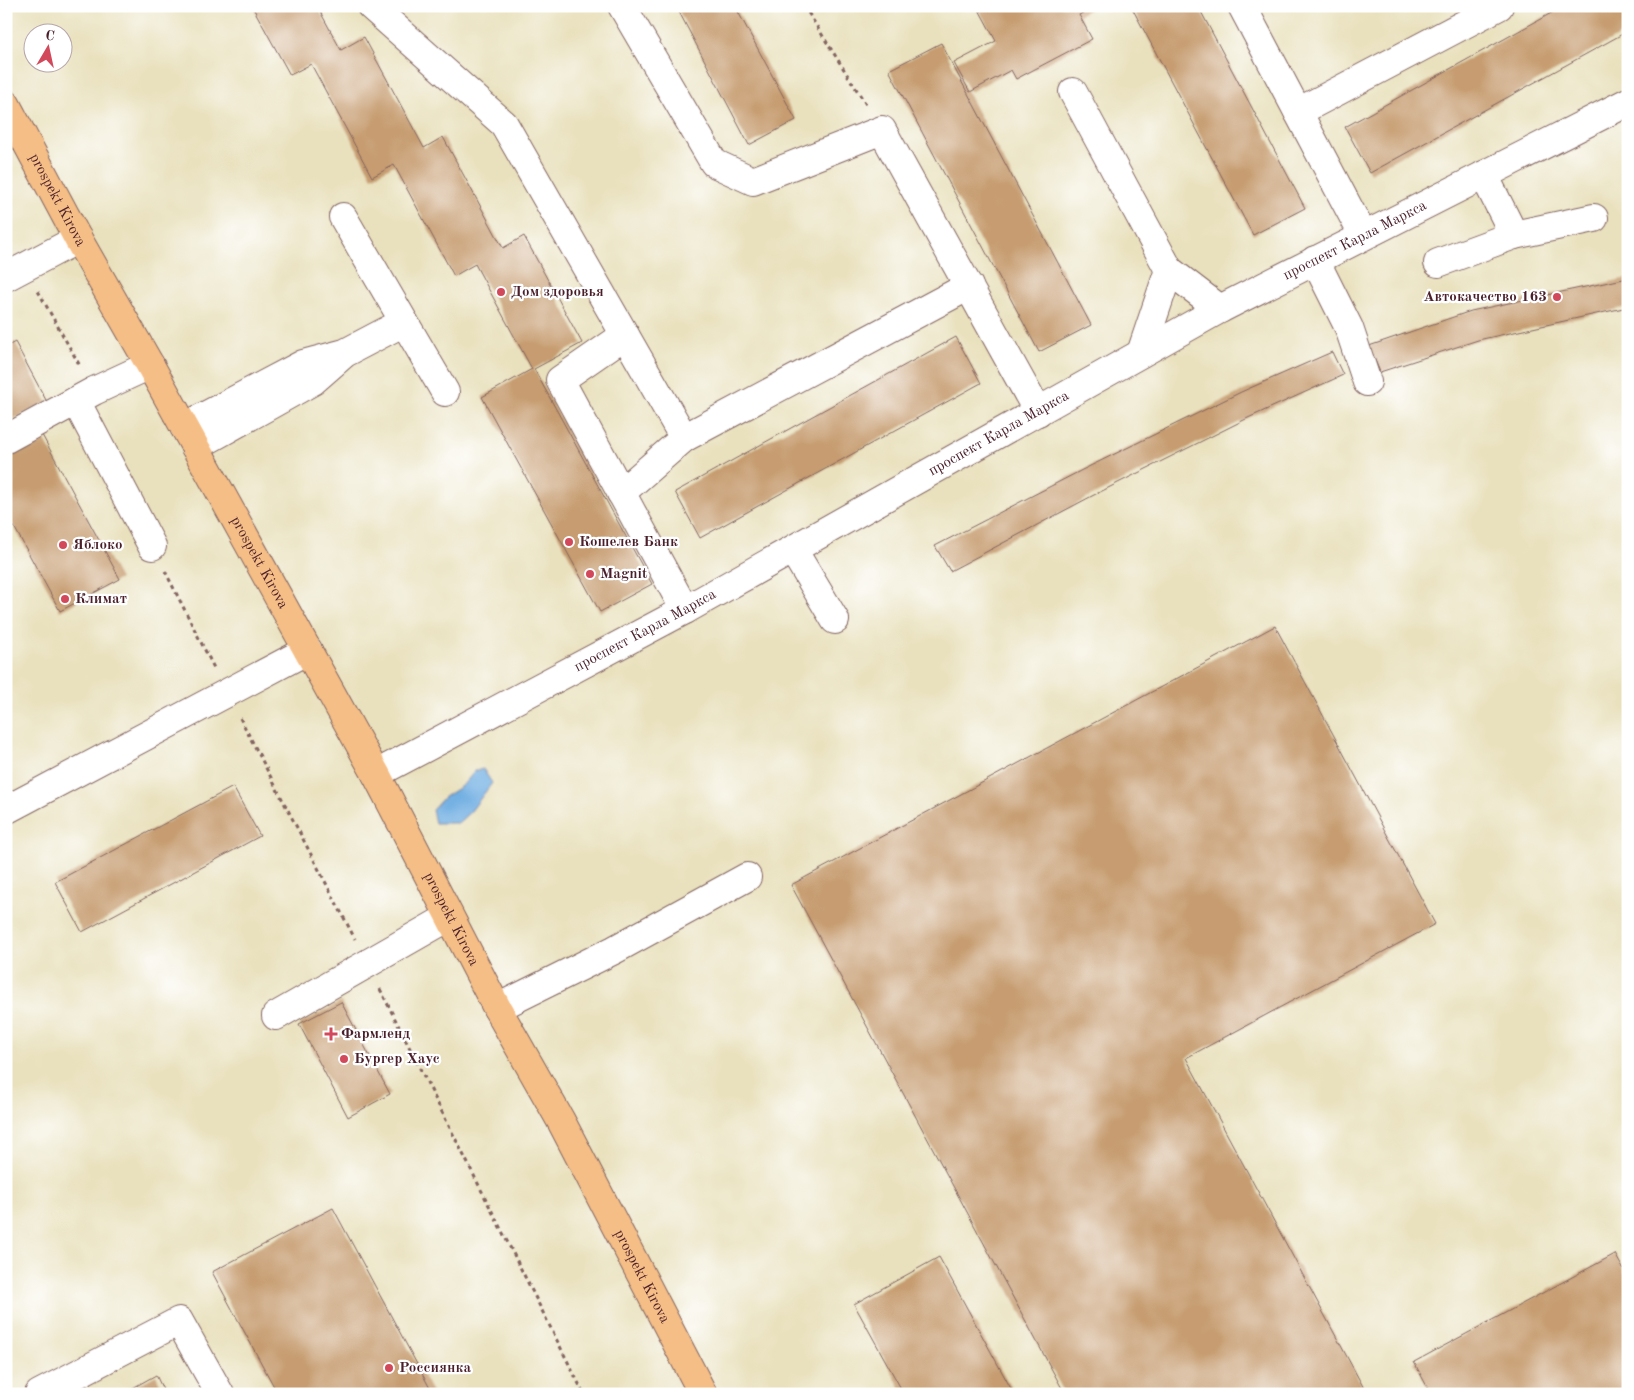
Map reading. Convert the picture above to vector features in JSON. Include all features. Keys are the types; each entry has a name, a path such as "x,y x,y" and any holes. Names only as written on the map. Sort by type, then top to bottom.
{"main road":[{"name":"prospekt Kirova","path":"6,104 78,239 150,365 376,774 449,917 497,1008 561,1121 703,1394"}],"street":[{"path":"371,6 504,124 684,438"},
{"path":"622,6 714,163 753,181 882,130 1038,412"},
{"path":"1242,6 1363,235"},
{"path":"1298,112 1499,6"},
{"path":"1073,92 1169,270 1220,309"},
{"name":"проспект Карла Маркса","path":"376,774 794,550 1220,309 1628,102"},
{"path":"1484,175 1514,235"},
{"path":"343,217 445,392"},
{"path":"1438,262 1514,235 1594,218"},
{"path":"15,272 78,239"},
{"path":"1315,260 1349,328 1367,382"},
{"path":"1141,353 1169,270"},
{"path":"621,493 684,438 969,286"},
{"path":"190,437 313,381 345,353 404,322"},
{"path":"625,335 560,380 685,610"},
{"path":"6,439 85,396 150,365"},
{"path":"85,396 152,546"},
{"path":"794,550 835,620"},
{"path":"6,810 308,650"},
{"path":"497,1008 614,950 748,877"},
{"path":"276,1016 449,917"},
{"path":"39,1394 179,1321 220,1394"}],"path":[{"path":"804,6 882,130"},
{"path":"6,232 15,272 85,396"}],"water":[{"path":"483,769 492,783 471,811 458,823 435,823 432,810 444,797 463,785 475,771"}],"building":[{"path":"252,6 317,6 341,50 364,37 424,148 443,137 503,248 524,236 582,343 534,369 652,584 600,612 482,397 532,369 475,264 454,276 394,165 372,177 311,64 290,75"},
{"path":"676,6 735,6 796,120 749,145"},
{"path":"977,6 1095,6 1079,15 1092,39 1016,79 1011,70 970,92 954,63 996,41"},
{"path":"1131,6 1198,6 1305,208 1253,235"},
{"path":"1564,6 1628,6 1628,31 1370,173 1345,127"},
{"path":"941,43 1091,325 1039,352 889,70"},
{"path":"1628,278 1628,307 1478,340 1380,372 1369,346 1471,311"},
{"path":"956,337 981,383 700,538 675,492"},
{"path":"15,342 47,402 6,423 6,347"},
{"path":"1332,352 1343,375 1248,418 1092,496 950,571 935,546 1082,470 1241,392"},
{"name":"Яблоко","path":"42,435 120,579 60,611 6,512 6,454"},
{"path":"1275,626 1435,924 1186,1058 1367,1394 1065,1394 791,885"},
{"path":"233,787 260,836 82,932 55,882"},
{"name":"Бургер Хаус","path":"341,1002 390,1094 348,1117 299,1024"},
{"path":"333,1208 433,1394 278,1394 212,1272"},
{"path":"1615,1254 1628,1278 1628,1394 1431,1394 1414,1362"},
{"path":"939,1257 1014,1394 904,1394 854,1304"},
{"path":"156,1375 165,1394 122,1394"}],"place":[{"name":"Дом здоровья","path":"501,292"},
{"name":"Автокачество 163","path":"1557,297"},
{"name":"Кошелев Банк","path":"569,542"},
{"name":"Яблоко","path":"63,545"},
{"name":"Magnit","path":"590,574"},
{"name":"Климат","path":"65,599"},
{"name":"Фармленд","path":"331,1034"},
{"name":"Бургер Хаус","path":"344,1059"},
{"name":"Россиянка","path":"389,1368"}]}
